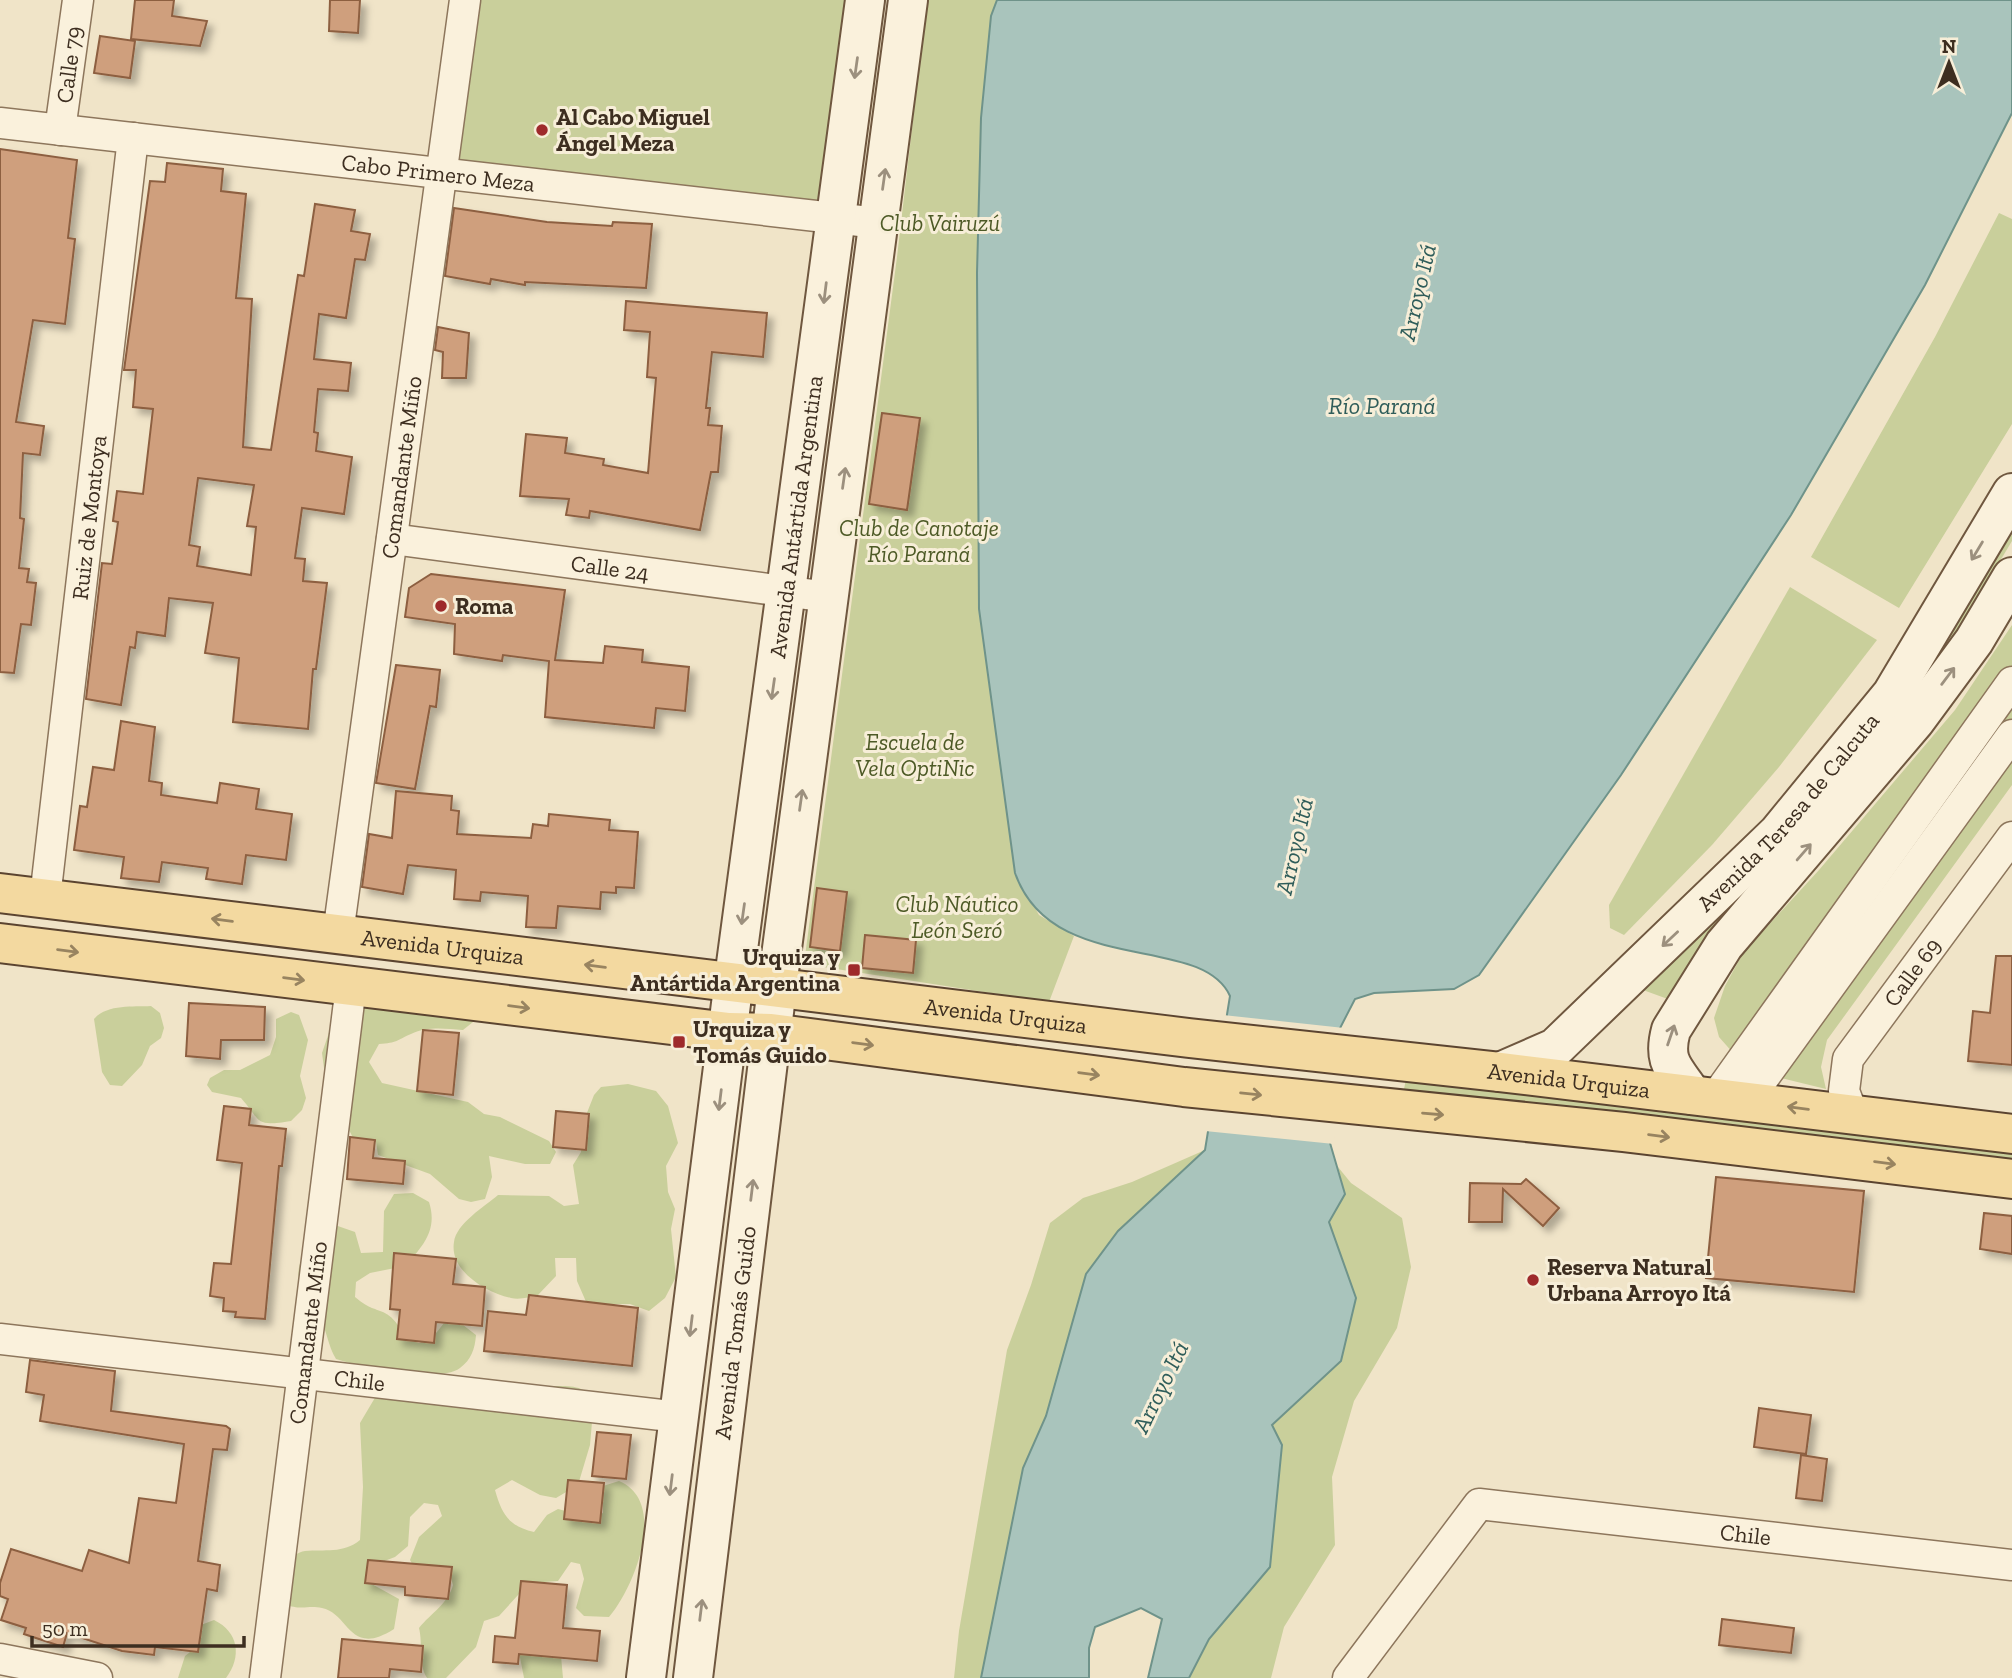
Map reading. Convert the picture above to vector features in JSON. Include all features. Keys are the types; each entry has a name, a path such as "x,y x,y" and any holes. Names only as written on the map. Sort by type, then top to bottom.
{"main road":[{"name":"Avenida Antártida Argentina","path":"729,1032 865,0"},
{"name":"Avenida Antártida Argentina","path":"779,988 908,0"},
{"name":"Avenida Teresa de Calcuta","path":"1500,1072 1555,1048 1778,833 1892,694 2012,493"},
{"name":"Avenida Teresa de Calcuta","path":"1718,1098 1668,1063 1667,1045 1671,1030 1724,945 1915,721 1974,641 2012,577"},
{"name":"Avenida Urquiza","path":"0,893 1189,1038 1500,1072 2012,1134"},
{"name":"Avenida Urquiza","path":"0,943 729,1032 771,1033 1184,1087 1624,1132 2012,1179"},
{"name":"Avenida Tomás Guido","path":"693,1678 771,1033 779,988"},
{"name":"Avenida Tomás Guido","path":"646,1678 729,1032"}],"street":[{"name":"Calle 79","path":"60,130 78,0"},
{"name":"Comandante Miño","path":"338,934 465,0"},
{"name":"Cabo Primero Meza","path":"0,123 878,223"},
{"name":"Ruiz de Montoya","path":"45,898 133,138"},
{"name":"Calle 24","path":"392,539 828,597"},
{"path":"1718,1098 2012,682"},
{"path":"1718,1098 2012,734"},
{"name":"Calle 69","path":"1853,1115 1844,1091 1847,1059 2012,837"},
{"name":"Comandante Miño","path":"265,1678 351,986"},
{"name":"Chile","path":"0,1339 679,1417"},
{"name":"Chile","path":"1348,1678 1479,1504 2012,1565"},
{"path":"0,1659 97,1678"}],"green space":[{"path":"476,0 846,0 818,213 455,166"},
{"path":"927,0 997,0 991,16 981,118 977,273 979,609 1015,873 1039,915 1074,936 1049,1002 804,964 897,257"},
{"path":"1999,213 2012,219 2012,424 1899,608 1811,557 1935,337"},
{"path":"2012,523 2012,541 1934,671 1676,1002 1643,990 1643,975"},
{"path":"1790,587 1877,640 1779,767 1712,845 1624,935 1610,928 1609,905"},
{"path":"2012,625 2012,785 1827,1040 1821,1067 1826,1089 1765,1074 1734,1054 1719,1037 1714,1018 1725,986 1743,953 1819,870 1955,710"},
{"path":"363,998 474,1013 473,1022 463,1030 424,1030 393,1042 379,1044 369,1062 382,1083 468,1102 484,1114 500,1117 549,1141 556,1152 550,1164 525,1164 489,1156 492,1177 485,1199 471,1202 459,1199 430,1174 378,1155 376,1142 353,1138 326,1083 322,1053 334,1018"},
{"path":"151,1006 160,1013 164,1028 161,1038 150,1046 142,1065 122,1086 110,1085 102,1072 94,1019 113,1009"},
{"path":"291,1012 299,1015 308,1040 300,1076 306,1098 302,1110 291,1121 264,1123 241,1098 212,1092 207,1085 210,1078 224,1070 240,1070 270,1055 276,1037 276,1019"},
{"path":"1406,1079 2012,1146 2012,1169 1403,1094"},
{"path":"628,1084 656,1091 668,1106 678,1143 666,1166 668,1192 675,1209 671,1229 676,1277 665,1298 649,1311 630,1304 587,1304 577,1281 576,1258 555,1258 556,1276 538,1295 514,1299 481,1286 457,1262 454,1242 460,1229 498,1195 549,1196 564,1206 579,1204 573,1165 581,1152 581,1128 594,1095 601,1087"},
{"path":"1205,1150 1118,1231 1086,1274 1046,1416 1023,1468 981,1678 954,1678 959,1631 1007,1350 1050,1223 1083,1198 1132,1182"},
{"path":"1338,1167 1351,1183 1402,1218 1411,1267 1397,1328 1354,1401 1332,1477 1335,1545 1284,1627 1271,1678 1189,1678 1209,1639 1272,1425 1298,1385 1341,1361 1356,1298 1329,1222 1345,1194"},
{"path":"413,1193 429,1202 432,1221 427,1237 405,1266 370,1273 356,1282 355,1297 388,1314 405,1337 419,1343 433,1337 444,1323 463,1325 476,1335 470,1358 450,1373 399,1372 336,1359 318,1314 304,1293 299,1279 305,1253 332,1224 355,1232 361,1253 383,1252 384,1211 394,1194"},
{"path":"571,1386 583,1390 599,1405 592,1422 590,1445 578,1485 556,1498 540,1495 512,1480 495,1490 508,1518 518,1526 534,1532 547,1515 558,1509 592,1518 603,1513 603,1486 619,1481 634,1492 642,1507 642,1546 628,1586 609,1617 584,1616 576,1608 584,1579 580,1564 571,1562 558,1581 529,1583 499,1616 484,1621 476,1647 446,1678 427,1678 423,1667 419,1628 443,1603 453,1585 450,1574 418,1574 410,1560 419,1537 442,1516 438,1505 424,1503 410,1517 408,1546 395,1557 379,1563 370,1583 399,1599 394,1629 368,1639 351,1631 338,1617 322,1608 284,1604 285,1561 302,1552 340,1549 360,1540 363,1487 360,1423 376,1396"},
{"path":"214,1620 229,1631 233,1638 236,1654 231,1670 226,1678 178,1678 185,1656 199,1645 201,1625"},
{"path":"560,1645 563,1678 524,1678 518,1647"}],"water":[{"name":"Río Paraná","path":"997,0 2012,0 2012,113 1925,285 1791,515 1621,775 1479,975 1454,989 1374,993 1355,999 1337,1034 1330,1143 1345,1194 1329,1222 1356,1298 1341,1361 1272,1425 1282,1445 1270,1567 1209,1639 1189,1678 1148,1678 1162,1619 1141,1608 1095,1627 1089,1648 1089,1678 981,1678 1023,1468 1046,1416 1086,1274 1118,1231 1205,1150 1230,996 1214,977 1189,965 1092,941 1060,928 1034,906 1015,873 979,609 977,273 981,118 991,16"}],"pier":[{"path":"1223,1015 1344,1028 1340,1035 1334,1144 1205,1131"}],"building":[{"path":"135,0 174,0 172,16 207,21 200,46 131,39"},
{"path":"330,0 360,0 358,33 329,31"},
{"path":"100,36 135,41 130,78 94,73"},
{"path":"0,149 77,160 68,238 75,239 65,324 33,320 16,422 44,426 40,455 23,453 20,518 24,519 19,568 29,569 27,582 36,583 31,625 21,624 14,673 0,672"},
{"path":"167,163 223,169 221,191 246,194 236,298 252,299 243,447 271,450 298,275 304,276 315,204 355,210 351,231 370,234 365,260 355,259 346,318 319,314 314,359 351,363 348,391 318,389 314,432 318,433 316,451 352,457 344,514 302,508 295,558 305,559 303,581 327,583 316,669 313,669 308,729 233,722 239,658 205,653 213,603 169,598 165,636 137,632 135,648 130,647 121,705 86,699 102,563 112,564 118,522 113,521 117,491 143,494 153,409 133,407 136,370 124,370 150,181 165,182","holes":["198,478 254,485 247,526 256,527 251,575 197,566 200,547 189,545"]},
{"path":"454,208 547,222 612,226 613,222 652,224 646,288 525,282 525,285 491,279 490,284 445,276"},
{"path":"626,301 767,313 763,357 712,352 706,408 710,408 708,425 722,426 718,472 711,472 700,530 590,511 589,518 566,515 569,499 520,496 526,434 567,438 565,453 604,459 603,465 648,473 656,378 647,377 650,332 624,330"},
{"path":"438,327 469,333 466,378 442,378 443,352 435,350"},
{"path":"882,413 920,418 907,510 869,504"},
{"path":"431,574 565,590 555,660 603,663 605,646 643,650 642,662 689,667 685,711 656,708 654,728 545,717 549,661 503,655 502,661 454,654 455,624 405,617 409,588"},
{"path":"396,665 440,670 436,707 430,706 415,789 376,783"},
{"path":"121,721 155,727 149,781 162,783 161,795 217,803 220,783 259,789 256,809 292,814 286,860 246,855 242,884 206,879 208,868 162,862 159,882 121,878 124,857 74,850 80,806 87,807 93,767 114,770"},
{"path":"396,791 452,796 451,810 459,811 457,834 531,838 533,824 548,826 549,814 610,820 609,830 638,832 634,888 616,887 616,893 601,892 600,909 558,906 556,928 526,927 528,896 481,892 480,901 454,899 456,870 408,865 403,894 362,887 369,834 392,838"},
{"path":"817,888 847,892 840,951 810,947"},
{"path":"865,935 916,940 913,973 862,968"},
{"path":"1996,956 2012,956 2012,1065 1968,1061 1973,1011 1990,1013"},
{"path":"189,1003 265,1007 264,1040 221,1040 220,1059 186,1056"},
{"path":"423,1030 459,1033 453,1095 417,1091"},
{"path":"224,1106 251,1109 249,1125 286,1129 282,1166 279,1166 265,1319 235,1317 236,1312 223,1311 224,1298 210,1296 214,1263 231,1264 242,1163 217,1160"},
{"path":"556,1111 589,1114 586,1150 553,1147"},
{"path":"350,1137 375,1140 373,1158 405,1161 403,1184 347,1179"},
{"path":"1716,1177 1864,1191 1854,1292 1706,1278"},
{"path":"1526,1179 1559,1208 1543,1226 1503,1189 1502,1222 1469,1222 1470,1183 1521,1184"},
{"path":"1984,1213 2012,1216 2012,1254 1980,1249"},
{"path":"394,1253 456,1259 453,1284 485,1287 482,1326 436,1322 434,1343 397,1339 400,1310 390,1309"},
{"path":"529,1295 638,1308 632,1366 484,1351 488,1311 526,1315"},
{"path":"30,1360 115,1371 111,1411 226,1426 230,1429 227,1450 213,1449 198,1561 220,1565 217,1591 207,1589 198,1652 155,1647 154,1655 122,1651 67,1633 63,1647 24,1634 26,1628 1,1620 8,1599 0,1596 0,1583 11,1549 82,1571 89,1550 129,1563 139,1498 176,1503 184,1444 40,1421 44,1395 26,1392"},
{"path":"1759,1408 1811,1415 1806,1454 1754,1447"},
{"path":"597,1432 631,1435 626,1479 592,1476"},
{"path":"1801,1455 1827,1459 1822,1501 1796,1498"},
{"path":"568,1480 604,1483 600,1523 564,1519"},
{"path":"368,1560 452,1567 448,1599 405,1595 405,1587 365,1583"},
{"path":"521,1581 567,1585 563,1628 600,1631 597,1661 519,1654 518,1664 493,1662 495,1636 515,1638"},
{"path":"1722,1619 1794,1628 1791,1653 1719,1645"},
{"path":"342,1639 423,1646 421,1672 390,1669 389,1678 338,1678"}],"place":[{"name":"Al Cabo Miguel Ángel Meza","path":"542,130"},
{"name":"Roma","path":"441,606"},
{"name":"Urquiza y Antártida Argentina","path":"854,970"},
{"name":"Urquiza y Tomás Guido","path":"679,1042"},
{"name":"Reserva Natural Urbana Arroyo Itá","path":"1533,1280"}],"park label":[{"name":"Club Vairuzú","path":"940,223"},
{"name":"Club de Canotaje Río Paraná","path":"919,541"},
{"name":"Escuela de Vela OptiNic","path":"915,755"},
{"name":"Club Náutico León Seró","path":"957,917"}],"water label":[{"name":"Arroyo Itá","path":"1417,292"},
{"name":"Arroyo Itá","path":"1294,846"},
{"name":"Arroyo Itá","path":"1160,1387"}]}
